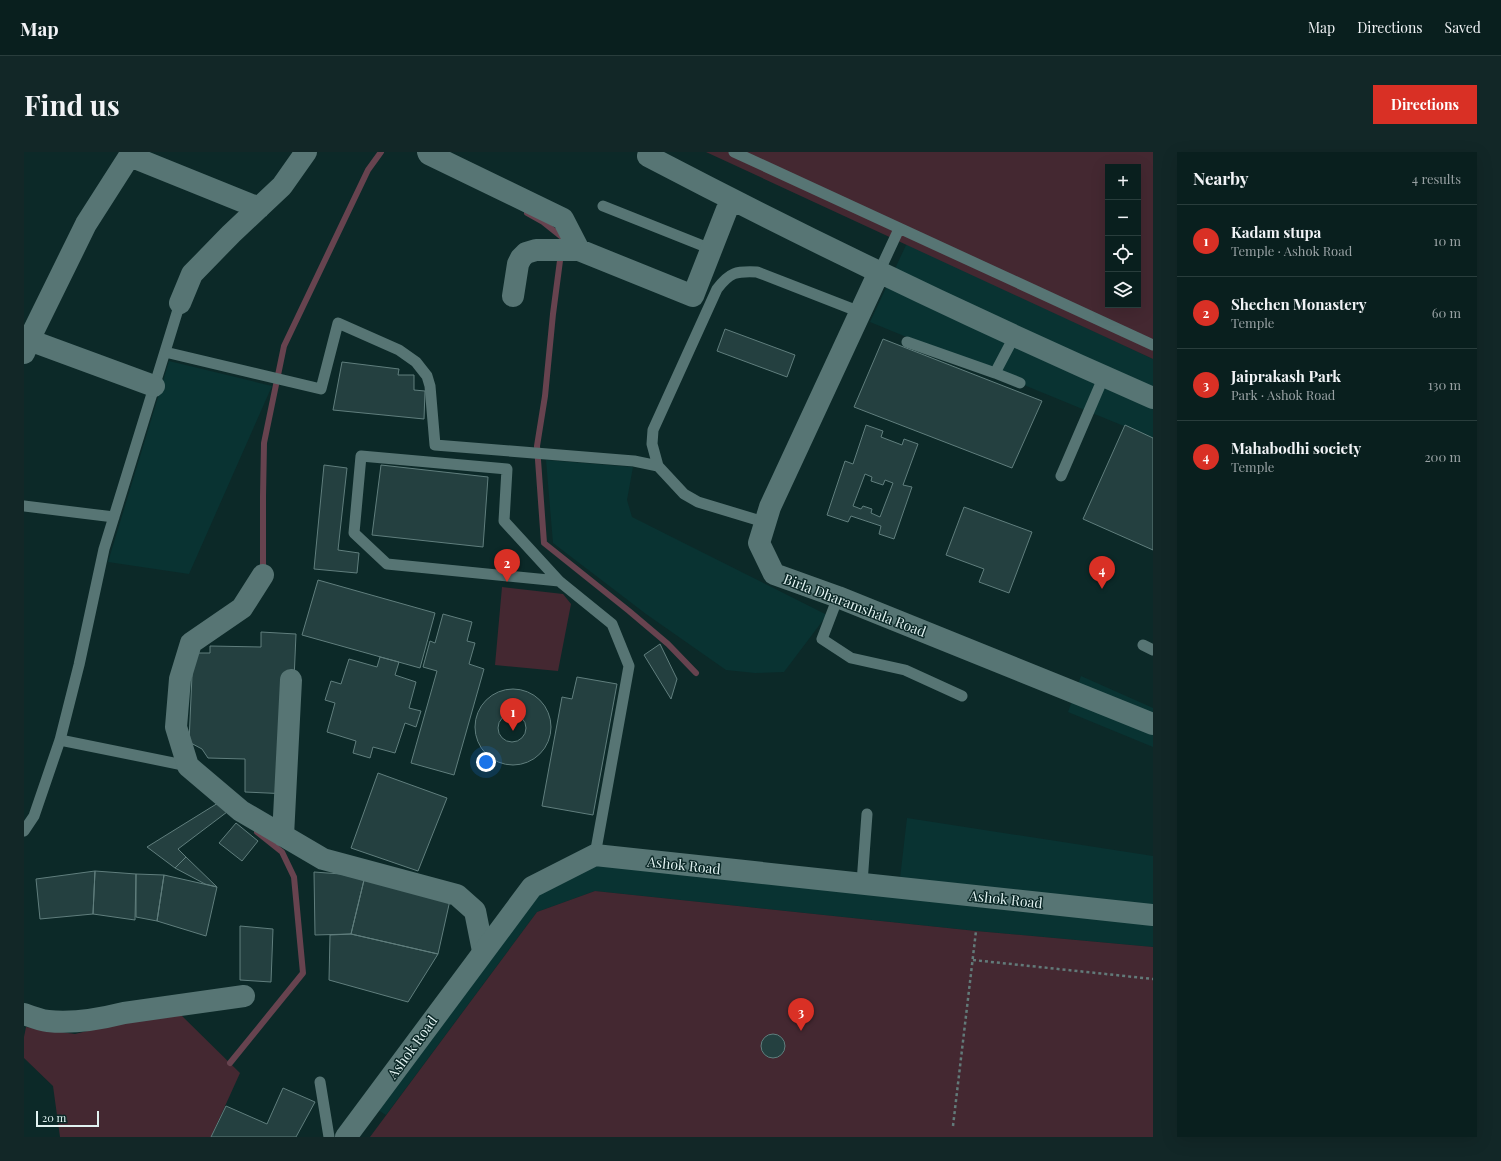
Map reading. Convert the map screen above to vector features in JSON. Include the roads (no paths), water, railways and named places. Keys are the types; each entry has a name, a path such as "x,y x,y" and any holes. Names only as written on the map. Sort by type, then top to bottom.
{"street":[{"path":"180,303 192,274 282,186 306,152"},
{"path":"428,152 429,154 563,219 577,250"},
{"path":"650,152 648,156 879,272 1153,398"},
{"path":"154,386 26,346 86,224 131,154 259,208"},
{"path":"513,296 518,264 526,253 536,250 577,250 693,296 731,199"},
{"name":"Birla Dharamshala Road","path":"879,272 764,522 759,543 774,574 838,597 1153,724"},
{"path":"264,575 242,608 191,643 180,679 176,727 181,764 241,811 323,859 458,895 476,911 484,951"},
{"path":"283,836 291,680"},
{"name":"Ashok Road","path":"346,1137 532,887 595,855 1153,914"},
{"path":"24,1014 48,1021 70,1022 244,996"}],"lane":[{"path":"734,152 1153,345"},
{"path":"603,206 711,249"},
{"path":"879,272 899,229"},
{"path":"764,522 698,502 684,494 658,466 652,444 653,430 717,289 726,278 740,272 757,272 860,312"},
{"path":"24,831 34,816 60,740 79,665 104,549 180,303"},
{"path":"165,352 321,389 338,323 399,350 416,362 427,376 430,386 435,445 634,461 658,466"},
{"path":"996,373 1015,335"},
{"path":"907,342 996,373 1020,383"},
{"path":"1061,476 1104,376"},
{"path":"559,581 387,564 354,533 361,456 507,469 504,521 559,581 612,624 629,666 595,855"},
{"path":"24,506 114,517"},
{"path":"838,597 822,639 851,658 905,670 962,696"},
{"path":"60,740 181,764"},
{"path":"862,883 867,814"},
{"path":"320,1082 329,1137"}],"waterway":[{"path":"263,571 264,443 284,346 368,170 381,152"},
{"path":"527,213 543,222 563,238"},
{"path":"561,253 545,396 537,446 544,543 668,644 696,673"},
{"path":"230,1063 303,973 294,877 282,852 257,832"}],"place":[{"name":"Shechen Monastery","path":"507,582"},
{"name":"Mahabodhi society","path":"1102,589"},
{"name":"Kadam stupa","path":"513,731"},
{"name":"Jaiprakash Park","path":"801,1031"}]}
